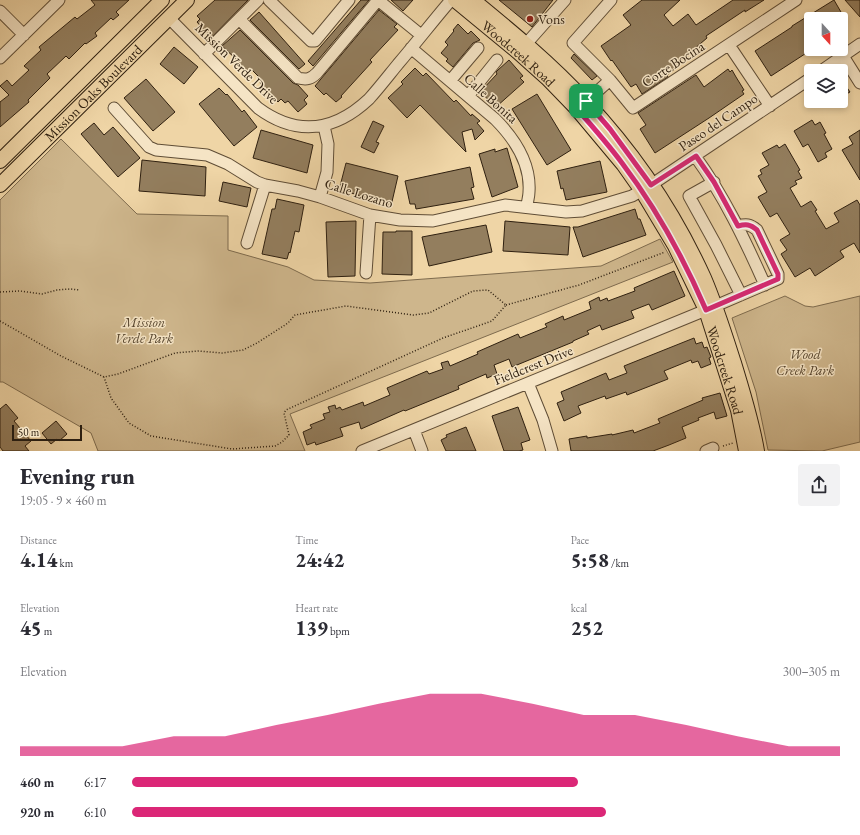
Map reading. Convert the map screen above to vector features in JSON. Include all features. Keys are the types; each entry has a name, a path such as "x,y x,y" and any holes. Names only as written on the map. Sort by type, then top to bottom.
{"main road":[{"name":"Mission Oaks Boulevard","path":"0,161 162,0"},
{"name":"Mission Oaks Boulevard","path":"1,183 187,0"},
{"name":"Woodcreek Road","path":"455,0 610,129 646,188 686,244 703,277 738,410 742,447"},
{"name":"Woodcreek Road","path":"473,0 544,60 581,105"},
{"name":"Woodcreek Road","path":"646,188 675,246 711,308 747,404 757,451"}],"street":[{"path":"0,58 59,0"},
{"path":"204,54 258,0"},
{"path":"269,0 311,41 315,41 349,0"},
{"path":"239,19 298,78 306,79 313,78 318,73 378,0 422,35"},
{"name":"Mission Verde Drive","path":"169,18 258,108 265,113 281,122 295,125 324,126 344,117 370,98 451,0"},
{"path":"526,44 565,0"},
{"path":"581,105 610,80 573,43 611,0"},
{"name":"Corte Bocina","path":"610,80 633,108 796,0"},
{"path":"0,11 24,35"},
{"path":"729,44 770,106"},
{"path":"848,52 860,44"},
{"name":"Calle Bonita","path":"411,48 495,119 508,132 520,151 528,175 529,191 527,207"},
{"path":"450,81 478,48"},
{"path":"831,64 843,56 860,83"},
{"path":"468,96 497,60"},
{"name":"Paseo del Campo","path":"646,188 804,83"},
{"name":"Calle Lozano","path":"114,108 149,148 213,157 265,185 320,197 370,215 400,220 433,221 505,205 566,212 582,211 632,196 646,188"},
{"path":"320,197 327,172 328,144 324,126"},
{"path":"696,156 714,182 738,226 745,238 765,285 778,279 778,274 757,230 751,225 746,224 738,226"},
{"path":"714,182 690,196 740,295"},
{"path":"247,243 265,185"},
{"path":"366,273 370,215"},
{"name":"Fieldcrest Drive","path":"362,451 765,285"},
{"path":"528,383 543,420 552,451"},
{"path":"414,430 422,451"}],"path":[{"path":"104,377 111,398 129,423 151,436 232,449 275,446 289,435 284,413 286,410 443,338 492,321 506,305 579,284 662,254 675,246"},
{"path":"0,292 20,291 42,294 64,290 80,290"},
{"path":"0,321 61,356 104,377 118,374 175,353 198,351 222,353 243,350 257,343 288,323 295,314 346,306 413,315 430,312 473,292 488,290 506,305"},
{"path":"709,449 742,447"}],"green space":[{"name":"Mission Verde Park","path":"61,139 137,214 228,216 228,250 288,267 314,280 370,283 601,266 660,239 673,262 290,414 305,451 98,451 91,433 3,382 0,382 0,200"},
{"name":"Wood Creek Park","path":"785,296 805,306 813,307 860,296 860,442 822,451 768,450 756,392 732,318"}],"building":[{"path":"91,0 129,0 116,12 119,15 113,20 111,18 95,33 97,36 86,44 85,43 69,59 66,56 47,74 50,78 28,100 29,102 0,127 0,102 9,95 0,86 7,80 12,86 29,70 24,66 41,50 39,47 75,17 77,19 95,5"},
{"path":"215,0 248,0 211,38 197,22 200,19 197,16"},
{"path":"361,0 369,0 313,66 308,61"},
{"path":"391,0 413,0 403,11"},
{"name":"Vons","path":"499,0 553,0 532,27"},
{"path":"642,0 680,0 664,15 673,26 688,14 696,25 733,0 764,0 745,12 745,10 706,36 707,38 680,61 682,63 667,75 668,77 642,94 636,84 631,87 601,46 631,25 623,15"},
{"path":"834,0 841,12 815,12"},
{"path":"845,0 860,0 860,17"},
{"path":"379,10 397,24 394,27 398,30 370,60 372,62 336,102 326,93 324,95 315,86"},
{"path":"259,12 305,64 299,69 250,20"},
{"path":"804,19 804,55 771,76 755,51"},
{"path":"458,24 468,34 471,31 480,40 473,43 453,67 446,61 448,59 441,53 448,45 445,42"},
{"path":"240,30 308,96 304,100 307,104 298,112 288,101 285,103 281,99 278,102 260,83 262,80 252,70 248,73 222,46"},
{"path":"174,47 198,67 184,84 160,64"},
{"path":"574,54 597,76 592,80 571,58"},
{"path":"509,60 523,76 520,78 524,82 496,107 480,92 497,74 496,72"},
{"path":"415,68 423,76 426,73 454,102 456,100 471,116 472,114 480,121 477,123 484,131 475,140 472,129 462,132 466,152 420,105 407,118 388,98 403,84 401,82"},
{"path":"728,69 730,72 732,70 744,90 742,91 744,94 655,153 640,129 646,125 638,113 696,75 704,87"},
{"path":"146,79 175,112 153,131 124,98"},
{"path":"219,88 226,95 227,94 242,112 244,110 257,127 234,146 199,104"},
{"path":"537,94 571,150 547,165 512,109"},
{"path":"812,120 815,125 820,122 826,133 824,134 832,149 825,153 827,157 818,162 808,144 803,147 794,131"},
{"path":"373,121 384,126 376,142 379,143 374,153 361,147"},
{"path":"94,123 104,135 113,127 140,158 118,177 81,134"},
{"path":"261,130 313,145 307,173 253,158"},
{"path":"860,130 860,180 842,150 853,144 849,137"},
{"path":"785,144 800,170 798,171 802,178 795,181 797,184 790,188 801,207 811,201 826,229 839,222 834,213 857,200 860,205 860,253 854,243 840,251 844,257 815,276 810,268 795,277 781,254 787,250 780,240 790,234 777,213 770,217 758,197 767,192 758,176 762,174 760,170 769,165 762,153 777,145 779,148"},
{"path":"507,148 518,187 492,197 479,154 495,149 495,152"},
{"path":"142,160 206,167 205,196 139,191"},
{"path":"600,161 607,192 566,200 563,188 561,189 557,171"},
{"path":"346,163 398,176 391,206 339,190"},
{"path":"470,167 474,187 471,188 474,199 416,209 415,204 410,204 405,181"},
{"path":"223,182 251,188 247,207 219,201"},
{"path":"277,199 304,205 299,232 295,231 290,253 289,252 287,259 262,254 272,209 275,209"},
{"path":"635,209 646,235 583,257 573,227 578,227"},
{"path":"356,221 355,276 328,277 326,222"},
{"path":"505,221 570,227 568,255 503,251"},
{"path":"486,225 492,252 429,266 422,237"},
{"path":"412,231 412,275 382,274 383,232"},
{"path":"674,271 685,296 652,310 649,304 631,311 634,318 602,330 600,325 587,331 589,334 573,342 512,367 509,359 494,365 497,374 487,378 486,374 458,386 459,389 405,411 404,410 361,429 359,422 340,428 343,436 316,445 315,442 307,445 303,432 312,428 310,425 325,419 323,414 330,412 328,407 335,405 336,409 340,407 342,410 363,402 364,406 390,395 387,388 427,371 429,374 443,369 441,363 448,361 450,366 518,334 520,338 547,327 545,324 563,316 564,320 591,309 589,302 599,297 600,301 607,298 608,301 635,291 634,288"},
{"path":"694,338 696,344 702,342 704,348 707,347 711,357 709,358 711,364 701,368 698,361 692,363 691,360 664,371 668,379 627,395 626,392 606,399 605,396 578,406 581,413 564,421 557,403 564,400 561,392 606,373 609,380 627,373 624,366"},
{"path":"720,393 727,416 716,419 714,412 698,418 699,420 682,427 686,438 669,445 653,451 571,451 569,439 587,436 587,438 612,435 633,430 634,433 660,423 658,419 703,400 702,398"},
{"path":"6,404 18,418 14,421 31,441 25,446 29,451 3,451 0,447 0,409"},
{"path":"518,407 530,440 521,443 523,450 504,451 492,416"},
{"path":"56,421 67,434 59,441 57,439 51,444 42,433"},
{"path":"466,427 476,451 446,451 441,440 447,437 446,435"}],"place":[{"name":"Vons","path":"530,19"}],"route":[{"path":"586,101 610,129 651,185 696,156 714,182 738,226 746,224 751,225 757,230 778,274 778,279 706,310 675,246 642,191 601,136 577,109 586,101"}]}
